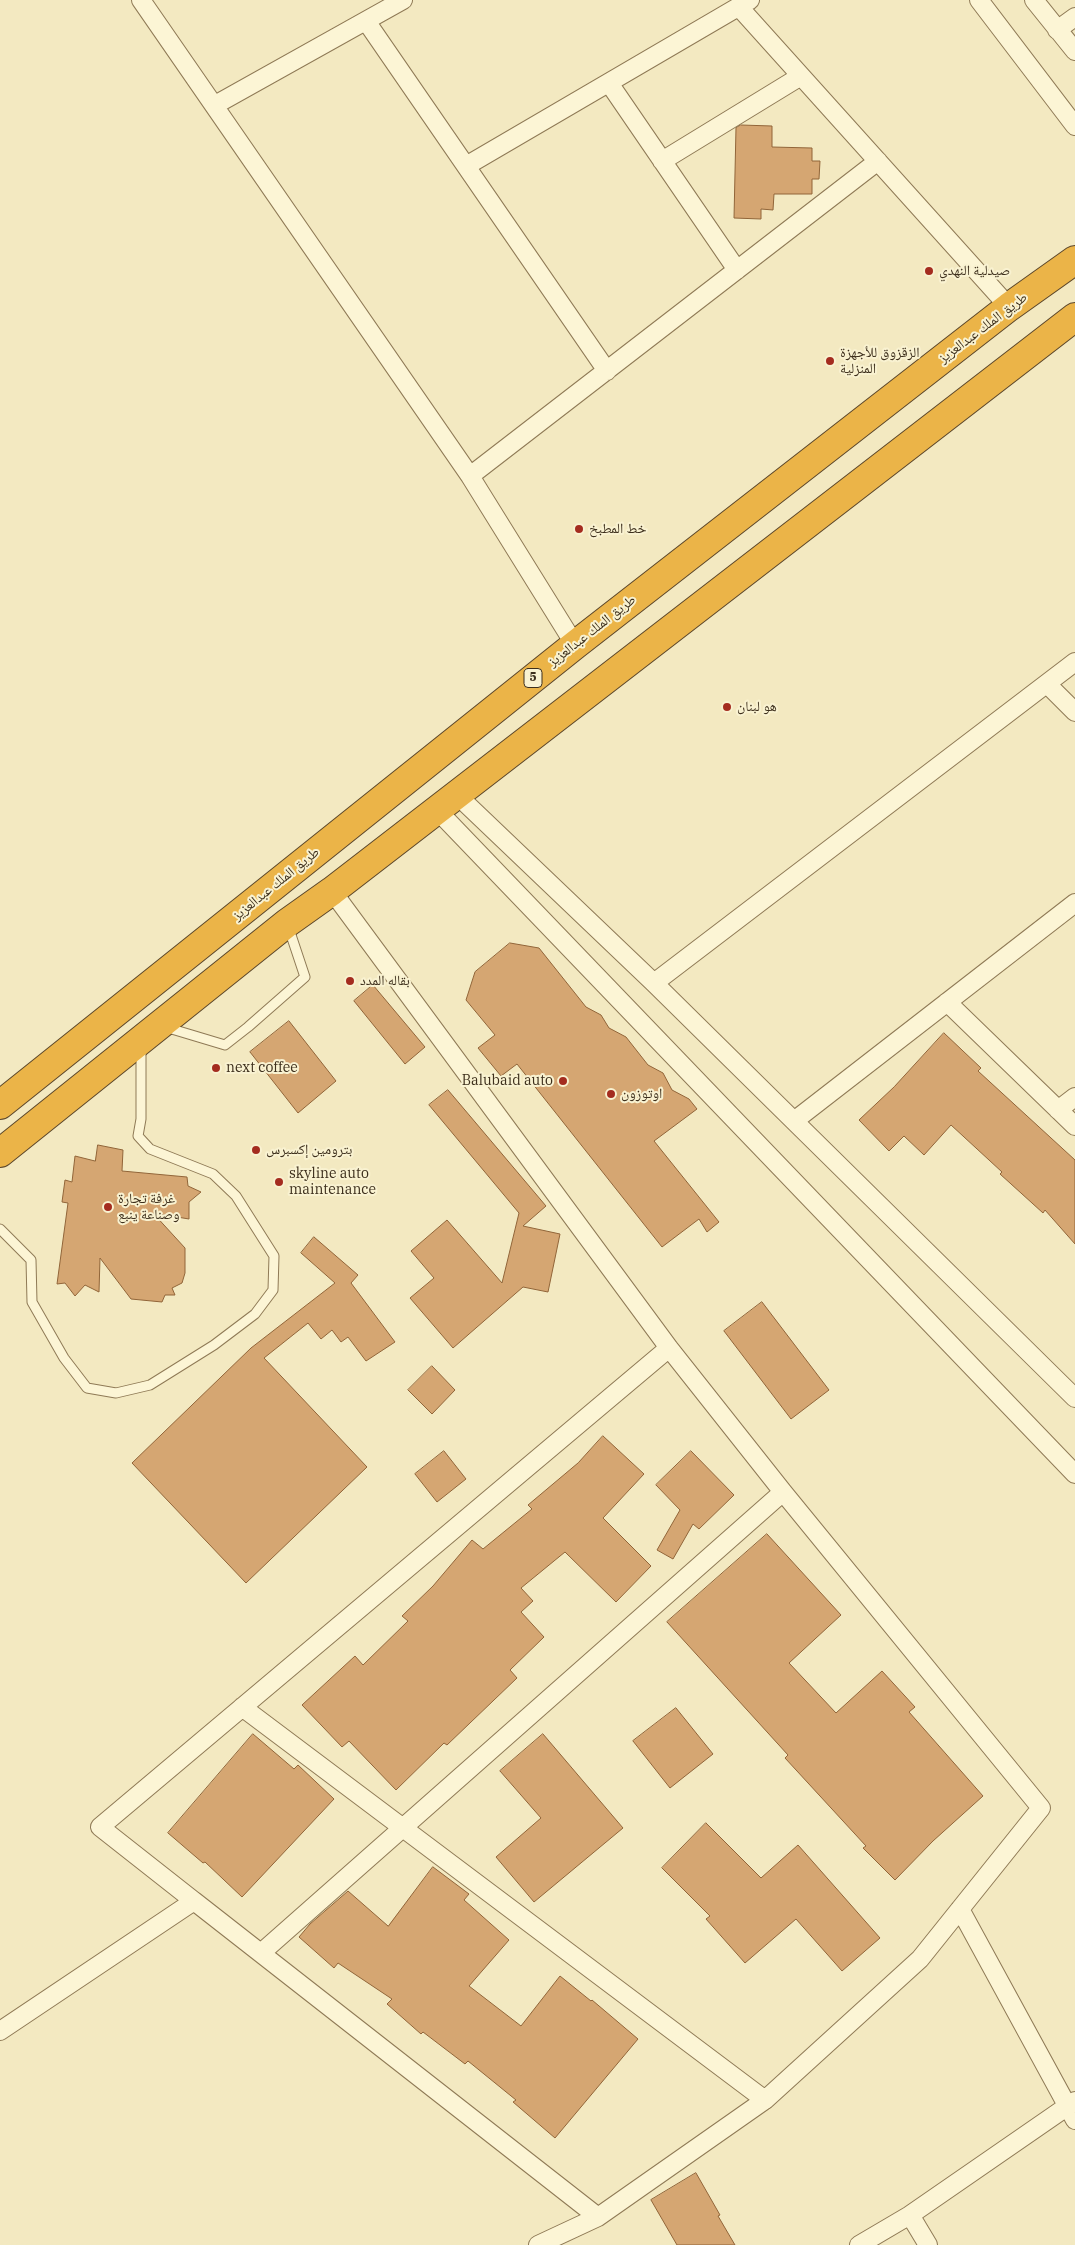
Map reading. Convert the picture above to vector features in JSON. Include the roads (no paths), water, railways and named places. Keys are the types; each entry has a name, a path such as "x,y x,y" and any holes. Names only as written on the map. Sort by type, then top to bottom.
{"highway":[{"name":"طريق الملك عبدالعزيز","path":"0,1106 575,645 1009,307 1075,260"},
{"path":"0,1153 287,923 332,891 1075,318"}],"street":[{"path":"142,0 470,476 575,645"},
{"path":"215,105 403,0"},
{"path":"979,0 1075,126"},
{"path":"1034,0 1075,50"},
{"path":"466,166 745,3 801,76 1009,307"},
{"path":"1057,30 1075,17"},
{"path":"366,21 606,371"},
{"path":"662,161 801,76"},
{"path":"609,83 737,270"},
{"path":"470,476 878,160"},
{"path":"654,983 1075,662"},
{"path":"1047,684 1075,712"},
{"path":"446,802 654,983 1075,1398"},
{"path":"446,802 1075,1474"},
{"path":"332,891 669,1348 783,1492 1041,1808 920,1959 765,2100 565,2240 538,2245"},
{"path":"794,1121 1075,903"},
{"path":"947,1002 1075,1126"},
{"path":"1058,1110 1075,1097"},
{"path":"598,2217 100,1827 669,1348"},
{"path":"261,1954 783,1492"},
{"path":"242,1707 765,2100"},
{"path":"0,2031 194,1901"},
{"path":"859,2245 910,2215 1072,2109 960,1909"},
{"path":"910,2215 928,2245"}],"lane":[{"path":"0,1229 31,1260 32,1302 64,1358 88,1388 116,1393 150,1385 214,1345 254,1314 273,1290 274,1256 236,1196 213,1174 150,1149 138,1136 150,1033 225,1045 248,1028 305,977 287,923"}],"place":[{"name":"صيدلية النهدي","path":"929,271"},
{"name":"الزقزوق للأجهزة المنزلية","path":"830,361"},
{"name":"خط المطبخ","path":"579,529"},
{"name":"هو لبنان","path":"727,707"},
{"name":"بقاله المدد","path":"350,981"},
{"name":"next coffee","path":"216,1068"},
{"name":"Balubaid auto","path":"563,1081"},
{"name":"اوتوزون","path":"611,1094"},
{"name":"بترومين إكسبرس","path":"256,1150"},
{"name":"skyline auto maintenance","path":"279,1182"},
{"name":"غرفة تجارة وصناعة ينبع","path":"108,1207"}]}
